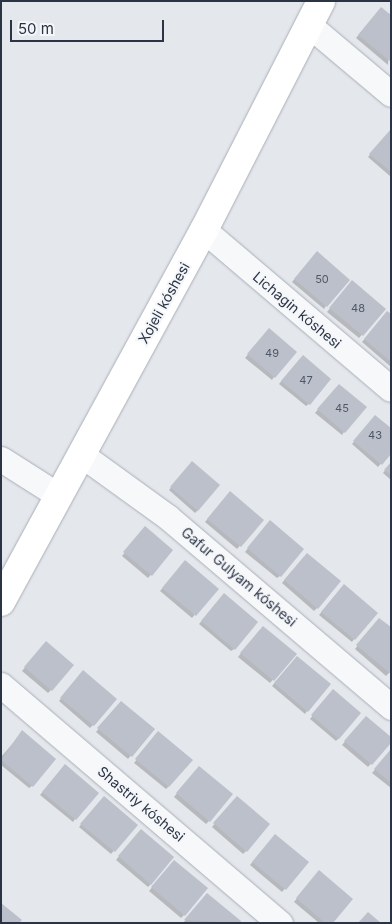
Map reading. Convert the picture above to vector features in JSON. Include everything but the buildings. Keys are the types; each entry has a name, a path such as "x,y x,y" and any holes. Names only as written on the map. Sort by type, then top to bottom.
{"street":[{"name":"Xojeli kóshesi","path":"1,602 204,230 321,1"},
{"path":"309,25 391,94"},
{"name":"Lichagin kóshesi","path":"204,230 391,389"},
{"name":"Gafur Gulyam kóshesi","path":"82,455 169,518 391,707"},
{"path":"1,459 59,496"},
{"name":"Shastriy kóshesi","path":"1,685 280,923"}]}
